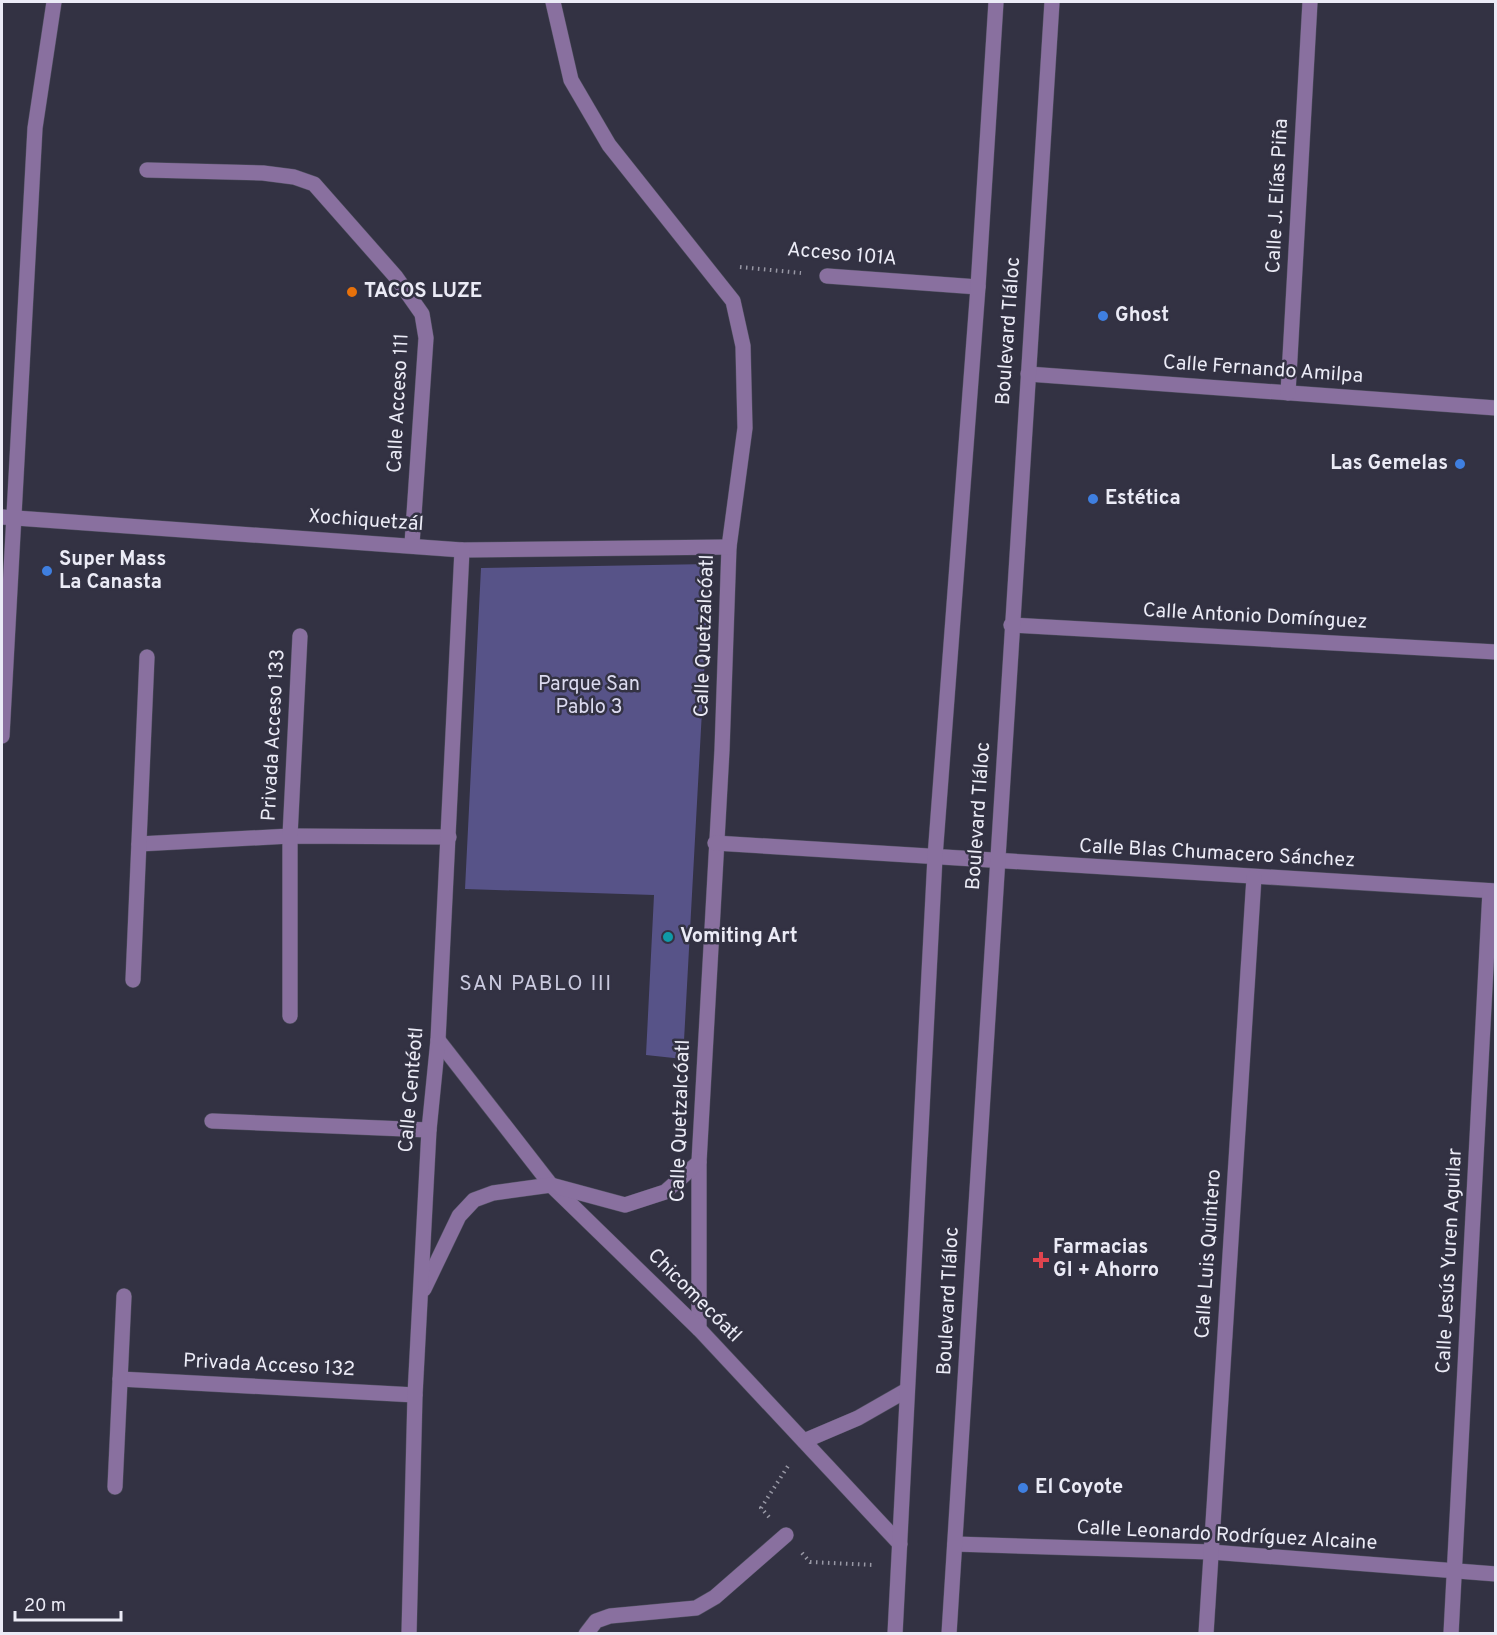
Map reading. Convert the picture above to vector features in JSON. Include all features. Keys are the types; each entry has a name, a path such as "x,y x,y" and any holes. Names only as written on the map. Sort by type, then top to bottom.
{"street":[{"path":"2,736 7,518 35,128 54,2"},
{"name":"Calle Quetzalcóatl","path":"553,2 571,80 609,145 733,301 743,346 744,428 729,547 722,750 715,843 699,1162 699,1329"},
{"name":"Boulevard Tláloc","path":"895,1634 935,857 978,287 996,2"},
{"name":"Boulevard Tláloc","path":"949,1634 1052,2"},
{"name":"Calle J. Elías Piña","path":"1288,393 1310,2"},
{"name":"Calle Acceso 111","path":"147,170 263,173 294,177 314,184 396,277 422,314 426,338 412,544"},
{"name":"Acceso 101A","path":"827,276 978,287"},
{"name":"Calle Fernando Amilpa","path":"1028,374 1496,408"},
{"name":"Xochiquetzál","path":"7,518 412,544 462,550 729,547"},
{"name":"Calle Centéotl","path":"410,1634 415,1395 429,1130 438,1040 462,550"},
{"name":"Calle Antonio Domínguez","path":"1011,625 1496,652"},
{"name":"Privada Acceso 133","path":"290,1016 290,836 300,636"},
{"path":"133,980 147,657"},
{"name":"Privada Acceso 133","path":"139,844 290,836 449,837"},
{"name":"Calle Blas Chumacero Sánchez","path":"715,843 1493,891"},
{"name":"Calle Luis Quintero","path":"1206,1634 1254,877"},
{"name":"Calle Jesús Yuren Aguilar","path":"1451,1634 1493,891"},
{"name":"Chicomecóatl","path":"438,1040 551,1185 699,1329 900,1544"},
{"path":"212,1121 429,1130"},
{"path":"421,1294 459,1216 474,1200 493,1193 551,1185 625,1205 665,1192 699,1162"},
{"path":"115,1487 124,1296"},
{"name":"Privada Acceso 132","path":"120,1379 415,1395"},
{"path":"804,1441 858,1418 907,1390"},
{"path":"586,1634 596,1620 610,1616 696,1608 716,1597 786,1535"},
{"name":"Calle Leonardo Rodríguez Alcaine","path":"955,1544 1211,1552 1496,1574"}],"path":[{"name":"Acceso 101A","path":"704,264 827,276"}],"green space":[{"name":"Parque San Pablo 3","path":"710,564 683,1059 646,1055 654,895 465,889 481,568"}],"place":[{"name":"TACOS LUZE","path":"352,292"},
{"name":"Ghost","path":"1103,316"},
{"name":"Las Gemelas","path":"1460,464"},
{"name":"Estética","path":"1093,499"},
{"name":"Super Mass La Canasta","path":"47,571"},
{"name":"Vomiting Art","path":"668,937"},
{"name":"Farmacias GI + Ahorro","path":"1041,1260"},
{"name":"El Coyote","path":"1023,1488"}],"district":[{"name":"SAN PABLO III","path":"536,984"}]}
